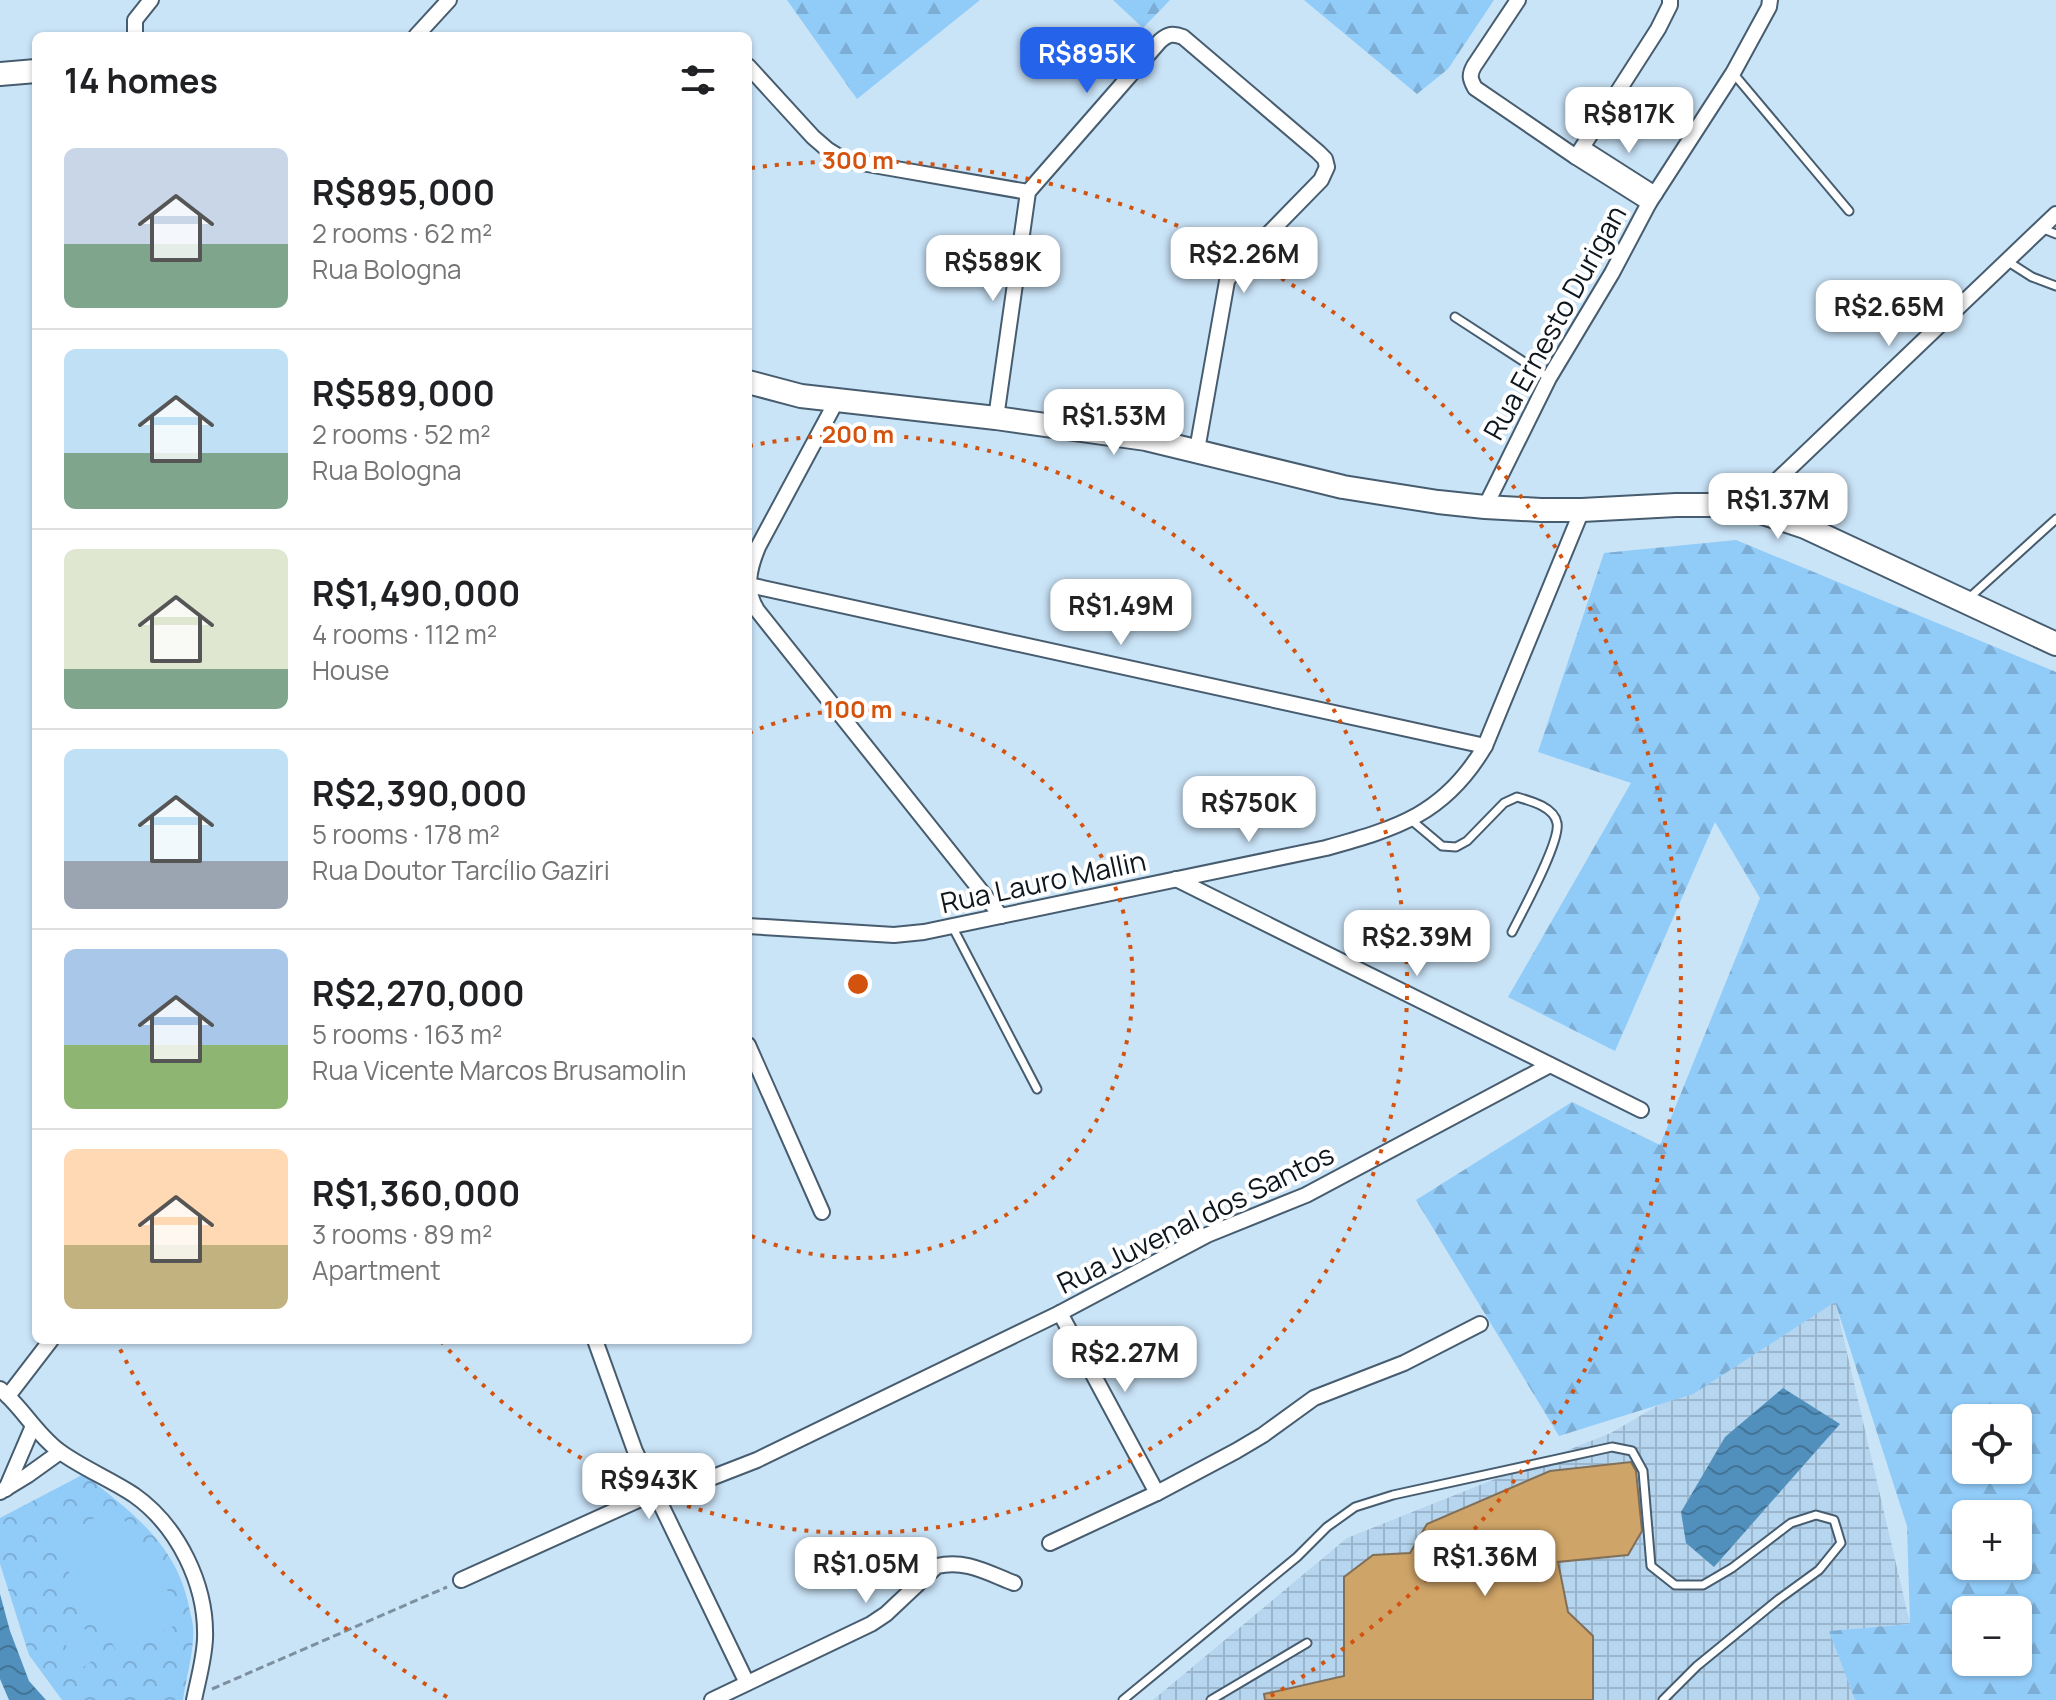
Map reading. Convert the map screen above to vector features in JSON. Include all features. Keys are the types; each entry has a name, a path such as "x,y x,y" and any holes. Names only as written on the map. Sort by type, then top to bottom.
{"street":[{"path":"135,32 135,20 151,0"},
{"path":"420,32 449,0"},
{"path":"1518,0 1470,73 1475,88 1652,198"},
{"path":"1580,152 1658,29 1670,0"},
{"name":"Rua Ernesto Durigan","path":"1485,507 1549,378 1612,273 1652,198 1733,73 1770,0"},
{"path":"996,418 1028,192 1160,41 1171,34 1183,37 1307,142 1325,159 1327,167 1321,180 1236,267 1227,281 1197,450"},
{"path":"752,70 813,137 841,158 1028,192"},
{"path":"0,74 32,71"},
{"path":"1748,508 2056,214"},
{"path":"752,383 801,396 1113,433 1391,496 1485,507 1582,510 1720,505 1748,508 1805,527 2056,644"},
{"path":"752,566 758,547 837,400"},
{"name":"Rua Lauro Mallin","path":"752,926 909,934 1326,848 1389,829 1410,819 1441,800 1460,783 1485,746 1582,510"},
{"path":"752,586 1485,746"},
{"path":"752,602 1001,916"},
{"path":"1176,879 1641,1110"},
{"path":"752,1054 822,1212"},
{"name":"Rua Juvenal dos Santos","path":"461,1580 656,1492 703,1481 757,1460 1060,1313 1195,1241 1282,1206 1329,1183 1550,1065"},
{"path":"1060,1313 1157,1493"},
{"path":"1050,1543 1157,1493 1251,1443 1314,1398 1404,1363 1480,1324"},
{"path":"47,1344 4,1392 60,1452 152,1509 179,1544 199,1592 204,1619 205,1638 194,1698"},
{"path":"596,1344 635,1451 747,1683"},
{"path":"3,1490 33,1426"},
{"path":"3,1490 60,1452"},
{"path":"712,1700 880,1619 937,1566 948,1563 969,1565 1014,1583"}],"lane":[{"path":"1733,73 1849,211"},
{"path":"2041,228 2056,234"},
{"path":"2007,261 2032,277 2056,286"},
{"path":"1455,317 1549,378"},
{"path":"1966,602 2056,519"},
{"path":"1410,819 1442,846 1456,847 1467,841 1504,803 1517,797 1551,811 1558,824 1554,845 1512,932"},
{"path":"952,926 1037,1089"},
{"path":"1123,1700 1297,1557 1327,1527 1355,1507 1393,1495 1612,1447 1632,1451 1643,1471 1651,1566 1675,1585 1703,1585 1732,1568 1791,1523 1816,1515 1834,1520 1841,1543 1819,1570 1697,1666 1663,1700"},
{"path":"1211,1700 1307,1643"}],"path":[{"path":"194,1698 461,1580"}],"shaded area":[{"path":"1835,1301 1910,1624 1830,1631 1855,1700 1153,1700 1347,1538 1611,1433"}],"green space":[{"path":"787,0 980,0 857,99"},
{"path":"1113,0 1170,0 1143,28"},
{"path":"1304,0 1494,0 1448,69 1417,94"},
{"path":"1736,540 2056,672 2056,1700 1855,1700 1829,1631 1910,1624 1907,1526 1835,1302 1693,1394 1559,1436 1416,1200 1572,1102 1660,1145 1760,898 1715,822 1615,1051 1508,997 1631,783 1538,752 1604,553"},
{"path":"84,1474 148,1529 172,1561 181,1581 193,1635 183,1700 62,1700 29,1655 0,1564 0,1518"},
{"path":"115,1505 185,1619 121,1658 52,1544"},
{"path":"78,1620 103,1653 82,1668 58,1634"}],"water":[{"path":"1783,1388 1840,1424 1714,1567 1686,1543 1681,1512 1725,1437"},
{"path":"0,1594 29,1681 46,1700 9,1700 0,1679"}],"building":[{"path":"1631,1462 1636,1471 1642,1531 1628,1555 1558,1562 1568,1612 1593,1636 1593,1700 1265,1700 1264,1694 1344,1676 1344,1577 1373,1555 1410,1553 1427,1524 1550,1471"}]}
